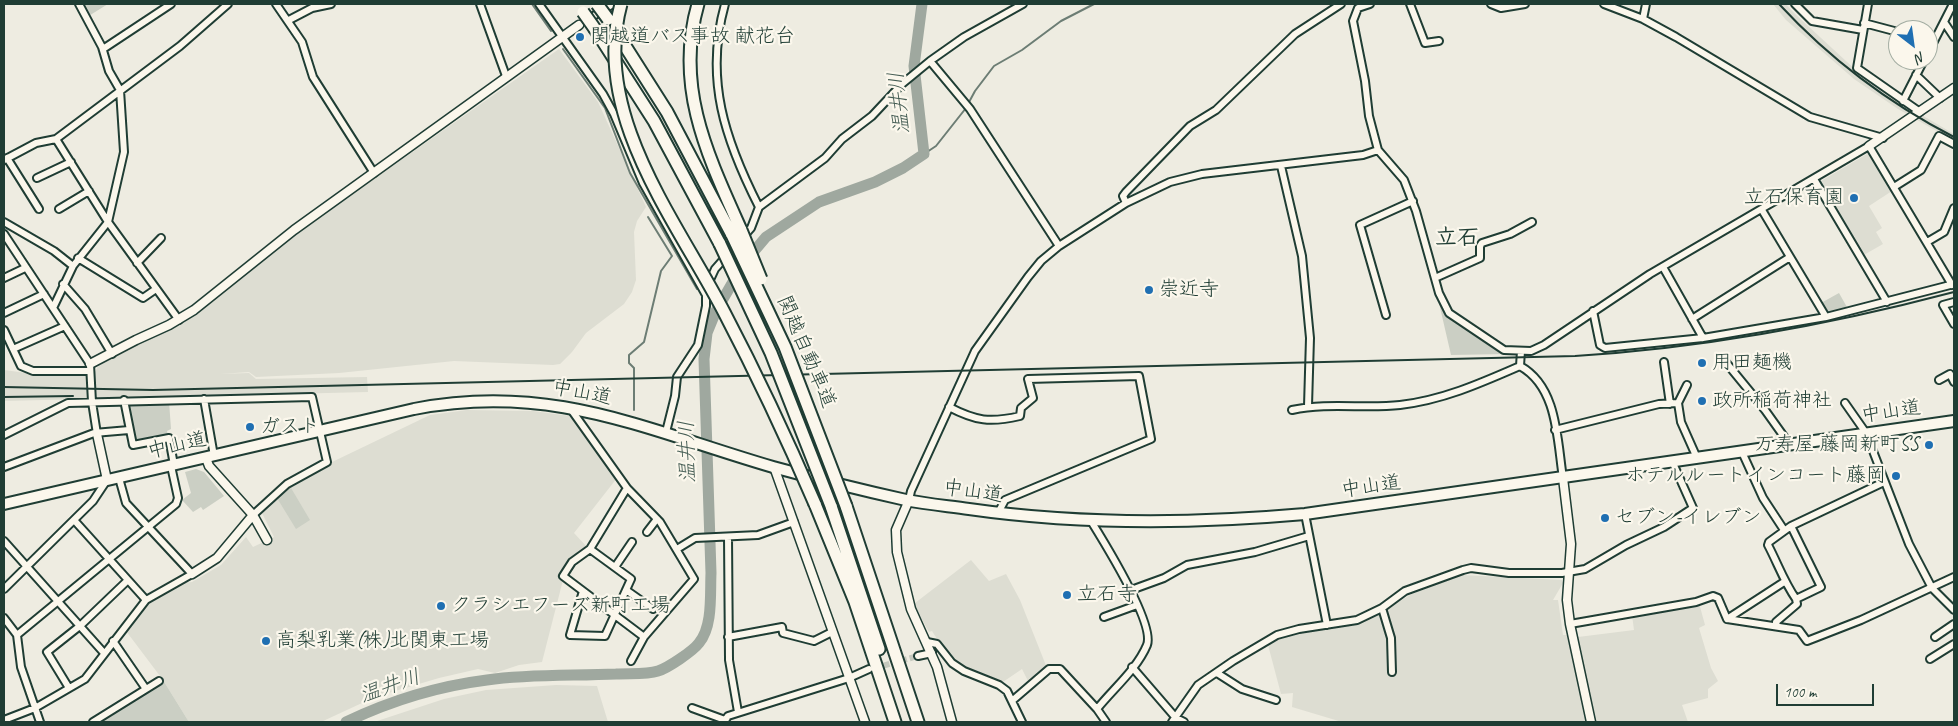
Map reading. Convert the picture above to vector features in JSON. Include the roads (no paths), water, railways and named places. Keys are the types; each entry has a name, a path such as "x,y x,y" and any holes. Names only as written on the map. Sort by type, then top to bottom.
{"highway":[{"path":"597,4 667,112 737,233"},
{"path":"621,4 617,26 616,67 621,107 630,135 646,169 751,364 815,504 854,602 896,722"},
{"path":"698,4 691,38 689,62 694,110 737,233 796,366 846,506 918,722"},
{"name":"関越自動車道","path":"580,8 654,121 720,244 771,353 831,506 902,722"},
{"name":"中山道","path":"4,504 173,466 319,430 450,403 507,400 569,407 666,432 774,467 909,500 998,513 1091,521 1214,521 1305,514 1954,421"}],"street":[{"path":"53,308 63,284 78,258 108,222 124,152 120,90 109,71 103,49 79,4"},
{"path":"103,49 171,4"},
{"path":"39,209 5,159 36,144 56,139 180,46 228,4"},
{"path":"276,4 289,20 304,46 313,77 374,172"},
{"path":"289,20 312,8 330,4"},
{"path":"480,4 506,76"},
{"path":"539,4 563,36 611,108 643,183 706,296"},
{"path":"4,330 21,366 33,371 90,368 136,340 179,320 294,230 579,24 613,4"},
{"path":"725,4 718,31 716,66 719,98 732,150 758,207"},
{"path":"666,432 675,396 677,378 698,345 710,276 751,228 758,207 780,189 825,158 842,139 872,116 902,84 930,61 964,37 1023,4"},
{"path":"1126,203 1123,196 1126,192 1190,126 1216,110 1295,34 1341,4"},
{"path":"1370,4 1358,8 1353,21 1365,81 1369,116 1378,150 1404,180 1439,294 1449,313 1504,350 1531,351 1544,345 1593,311 1663,267 1883,138 1954,88"},
{"path":"1410,4 1425,43 1439,41"},
{"path":"1491,4 1500,8 1525,4"},
{"path":"1604,4 1643,20 1810,118 1883,138"},
{"path":"1643,20 1646,4"},
{"path":"1796,4 1812,21 1862,30"},
{"path":"1868,4 1862,30 1858,68 1920,112"},
{"path":"1938,30 1953,4"},
{"path":"1944,22 1954,37"},
{"path":"1864,23 1888,29"},
{"path":"930,61 970,109 1059,246"},
{"path":"1902,101 1919,70"},
{"path":"1916,75 1940,98"},
{"path":"1894,187 1921,170 1939,136 1954,144"},
{"path":"56,139 108,222 179,320"},
{"path":"1593,311 1598,341 1605,348 1703,338 1826,317 1953,284 1869,146"},
{"path":"952,722 932,653 911,609 897,552 896,530 909,500 911,490 974,351 1028,277 1041,260 1059,246 1126,203 1170,182 1202,174 1363,155 1378,150"},
{"path":"37,178 71,162"},
{"path":"1281,166 1302,256 1310,338 1308,406"},
{"path":"1814,179 1887,302"},
{"path":"59,209 89,191"},
{"path":"1386,315 1360,225 1412,201"},
{"path":"1927,242 1944,232 1954,208"},
{"path":"1762,210 1826,317"},
{"path":"4,222 54,251 73,266"},
{"path":"1435,278 1480,258 1480,246 1482,244 1510,234 1532,222"},
{"path":"4,234 65,326 90,368 92,402 107,480 93,501 4,589"},
{"path":"137,262 161,238"},
{"path":"1692,319 1790,257"},
{"path":"78,258 143,298 156,289"},
{"path":"1663,267 1703,338"},
{"path":"4,278 25,268"},
{"path":"63,284 85,309 112,354"},
{"path":"4,313 44,294"},
{"path":"1954,302 1943,305 1954,324"},
{"path":"13,349 65,326"},
{"path":"1520,366 1521,351"},
{"path":"1724,360 1765,410 1790,445"},
{"path":"1664,362 1670,404"},
{"path":"1292,410 1308,406 1398,405 1439,399 1520,366"},
{"path":"1520,366 1527,370 1546,392 1550,400 1563,478 1571,544 1567,600 1570,624 1591,722"},
{"path":"1939,380 1950,374 1954,382"},
{"path":"949,407 975,419 1000,421 1020,416 1021,408 1032,402 1034,398 1028,379 1139,376 1151,439 1005,500 998,513"},
{"path":"1687,385 1678,404 1681,422 1697,458"},
{"path":"4,435 63,404 124,400 312,397 327,462 287,484 253,515 217,558 146,600 85,679 35,708 4,720"},
{"path":"204,399 210,457 209,466 253,515 267,540"},
{"path":"18,636 178,502 169,438 133,445 124,400"},
{"path":"1845,403 1866,433 1909,544 1932,588 1954,610"},
{"path":"1555,430 1659,404 1678,404"},
{"path":"569,407 627,488 657,519 694,579 644,637 631,661"},
{"path":"4,467 97,434 129,430"},
{"path":"1742,452 1763,498 1784,530"},
{"path":"1174,720 1193,689 1216,672 1277,635 1299,629 1357,620 1382,608 1405,591 1471,568 1509,573 1569,572 1585,569 1626,545 1664,527 1693,508 1672,462"},
{"path":"774,467 865,722"},
{"path":"119,478 126,503 192,574"},
{"path":"1777,626 1776,622 1797,604 1796,599 1784,582 1784,574 1768,545 1791,526 1884,482"},
{"path":"627,488 590,549 572,562 563,576 644,637"},
{"path":"1305,514 1327,625"},
{"path":"647,532 657,519"},
{"path":"74,520 146,600"},
{"path":"1091,521 1131,590 1149,635 1147,644 1132,667 1096,709"},
{"path":"677,549 690,540 758,534 794,522"},
{"path":"1791,526 1821,587 1796,599"},
{"path":"1131,590 1164,578 1187,565 1255,552 1309,536"},
{"path":"727,537 729,660 738,712"},
{"path":"4,541 104,653"},
{"path":"615,567 632,542"},
{"path":"583,591 570,635 605,636 631,578 590,549"},
{"path":"1726,619 1799,630 1807,641 1861,620 1954,577"},
{"path":"69,688 46,652 81,625 128,580"},
{"path":"1726,619 1784,582"},
{"path":"626,590 653,609"},
{"path":"1570,624 1696,602 1713,596 1718,598 1726,619"},
{"path":"1104,617 1137,605"},
{"path":"1382,608 1391,638 1392,672"},
{"path":"4,618 18,636 21,667 40,722"},
{"path":"1935,637 1954,624"},
{"path":"728,637 782,627 783,632 814,641 832,632"},
{"path":"113,641 146,689"},
{"path":"927,642 937,644 952,663 964,671 999,685 1013,700 1022,722"},
{"path":"1930,659 1954,644"},
{"path":"918,656 932,653"},
{"path":"1132,667 1174,720 1184,722"},
{"path":"692,708 725,721 728,716 738,712 849,678 869,669"},
{"path":"1013,700 1049,669 1060,669 1106,722"},
{"path":"1216,672 1242,690 1276,700"},
{"path":"94,722 159,681"}],"waterway":[{"path":"532,4 551,31"},
{"name":"温井川","path":"346,722 380,707 415,695 469,683 519,677 653,672 674,663 699,643 707,628 709,619 711,573 704,359 707,333 716,311 744,263 766,237 819,202 875,182 903,168 924,154 914,66 922,4"},
{"path":"968,104 975,91 994,66 1022,50 1061,21 1094,4"},
{"path":"563,49 605,108 630,173 697,289"},
{"path":"924,154 936,146 966,108"},
{"path":"634,410 634,368 629,363 629,355 644,342 661,271 672,256 648,217"},
{"name":"温井川","path":"709,313 713,320"}],"tunnel":[{"path":"875,668 918,656"}],"railway":[{"path":"1779,4 1818,43 1860,78 1906,109 1954,137"},
{"path":"4,387 153,390 1575,356 1719,341 1813,325 1954,292"},
{"path":"4,397 73,396"}],"place":[{"name":"関越道バス事故 献花台","path":"580,37"},
{"name":"立石保育園","path":"1854,198"},
{"name":"崇近寺","path":"1149,290"},
{"name":"用田麺機","path":"1702,363"},
{"name":"政所稲荷神社","path":"1702,401"},
{"name":"ガスト","path":"250,427"},
{"name":"万寿屋 藤岡新町SS","path":"1929,445"},
{"name":"ホテルルートインコート藤岡","path":"1896,476"},
{"name":"セブン-イレブン","path":"1605,518"},
{"name":"立石寺","path":"1067,595"},
{"name":"クラシエフーズ新町工場","path":"441,606"},
{"name":"高梨乳業(株)北関東工場","path":"266,641"}],"district":[{"name":"立石","path":"1457,238"}]}
